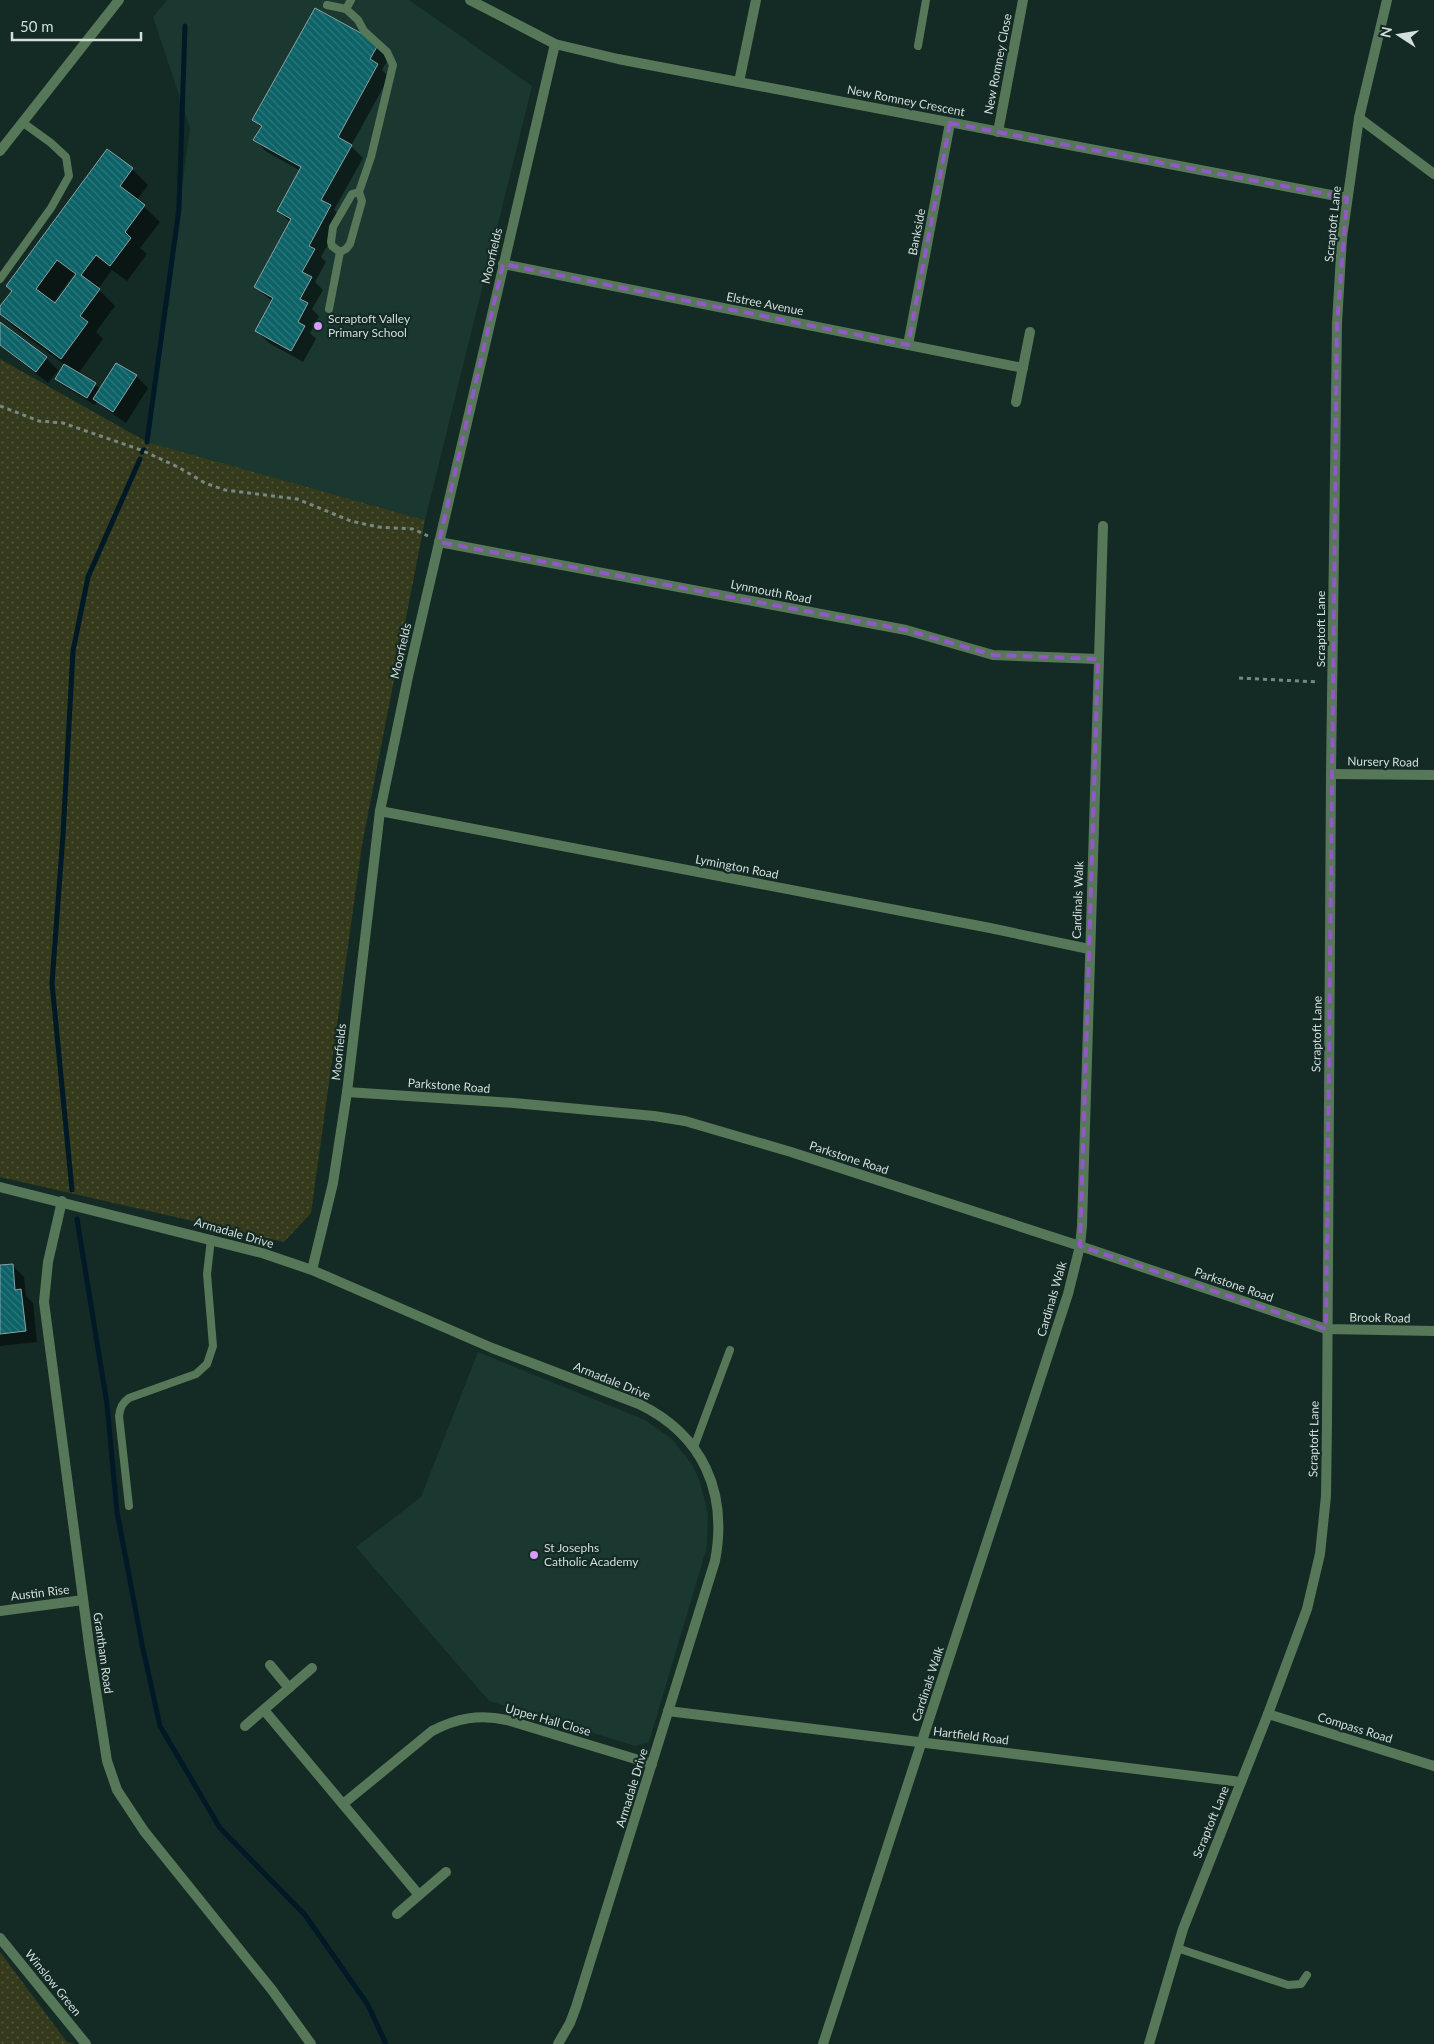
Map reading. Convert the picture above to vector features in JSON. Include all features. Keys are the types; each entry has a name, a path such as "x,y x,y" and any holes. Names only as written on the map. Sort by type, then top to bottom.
{"street":[{"path":"0,151 119,0"},
{"name":"New Romney Crescent","path":"470,0 555,44 618,59 1347,198"},
{"path":"739,82 756,0"},
{"name":"New Romney Close","path":"998,132 1023,0"},
{"name":"Scraptoft Lane","path":"1149,2044 1177,1948 1307,1610 1320,1554 1326,1496 1331,774 1337,323 1342,238 1358,118 1387,0"},
{"name":"Moorfields","path":"312,1270 333,1183 347,1092 380,811 409,672 555,44"},
{"path":"1358,118 1434,174"},
{"name":"Bankside","path":"908,345 950,123"},
{"name":"Elstree Avenue","path":"503,264 1023,368"},
{"path":"1016,402 1030,332"},
{"name":"Cardinals Walk","path":"823,2044 1068,1294 1080,1246 1085,1168 1089,950 1103,526"},
{"name":"Lynmouth Road","path":"439,542 906,630 994,654 1098,659"},
{"name":"Nursery Road","path":"1331,774 1434,775"},
{"name":"Lymington Road","path":"380,811 990,928 1089,950"},
{"name":"Parkstone Road","path":"347,1092 523,1104 654,1116 685,1121 791,1152 1080,1246 1326,1329"},
{"name":"Armadale Drive","path":"0,1187 211,1239 262,1253 312,1270 492,1348 652,1410 675,1427 694,1447 714,1488 718,1506 718,1543 715,1561 576,2007 570,2024 558,2044"},
{"name":"Grantham Road","path":"62,1201 48,1262 44,1302 83,1600 107,1761 117,1790 144,1831 272,1990 311,2044"},
{"name":"Brook Road","path":"1326,1329 1434,1331"},
{"name":"Austin Rise","path":"0,1611 83,1600"},
{"path":"270,1665 289,1688"},
{"path":"245,1726 312,1668"},
{"path":"264,1710 419,1895"},
{"name":"Hartfield Road","path":"668,1711 1241,1782"},
{"name":"Compass Road","path":"1268,1714 1434,1766"},
{"name":"Upper Hall Close","path":"343,1804 432,1731 445,1724 470,1717 507,1720 652,1764"},
{"path":"397,1914 446,1872"},
{"name":"Winslow Green","path":"0,1938 86,2044"}],"lane":[{"path":"346,9 351,0"},
{"path":"918,46 926,0"},
{"path":"327,5 346,9 358,20 364,31 387,52 393,65 371,157 359,192 362,201 350,244 340,252"},
{"path":"0,279 51,208 68,176 66,157 51,143 22,122"},
{"path":"340,252 330,242 333,226 352,194 359,192"},
{"path":"329,309 340,252"},
{"path":"129,1506 119,1416 120,1408 123,1402 129,1398 196,1374 207,1364 212,1346 206,1274 211,1239"},
{"path":"694,1447 730,1350"},
{"path":"1177,1948 1288,1985 1301,1984 1307,1975"}],"path":[{"path":"0,406 15,410 39,421 63,423 141,450 178,467 205,483 224,490 297,499 352,522 378,527 413,529 439,542"},
{"path":"1239,678 1333,683"}],"highlighted area":[{"path":"950,123 1347,198 1337,323 1326,1329 1080,1246 1098,659 993,655 906,630 439,542 503,264 908,345"}],"shaded area":[{"name":"Scraptoft Valley Primary School","path":"167,0 409,0 532,86 425,520 147,442 190,128 153,17"},
{"path":"0,359 147,442 425,520 362,845 311,1213 284,1242 0,1177"},
{"name":"St Josephs Catholic Academy","path":"478,1352 645,1420 672,1439 693,1466 700,1482 708,1514 707,1547 649,1742 635,1746 489,1701 356,1547 421,1497"},
{"path":"0,1952 67,2042 74,2044 0,2044"}],"building":[{"path":"315,8 379,43 370,59 378,64 338,137 352,145 321,200 331,205 309,246 315,249 302,272 312,277 300,299 308,303 298,322 305,326 291,351 255,331 273,298 254,287 291,219 277,211 301,167 253,140 262,126 252,120"},
{"path":"107,149 133,168 120,186 145,205 125,232 131,238 110,266 96,255 81,275 100,289 80,316 88,322 61,359 0,314 0,306 12,291 6,286","holes":["57,260 76,274 55,303 36,289"]},
{"path":"0,322 47,357 36,372 0,345"},
{"path":"116,363 137,375 113,412 93,399"},
{"path":"64,364 96,383 87,398 55,379"},
{"path":"13,1264 15,1290 21,1289 26,1331 0,1334 0,1265"}],"waterway":[{"path":"147,442 179,209 185,26"},
{"path":"72,1190 52,983 63,835 73,651 88,577 140,459"},
{"path":"77,1219 107,1404 117,1512 160,1726 220,1828 305,1915 368,2005 386,2044"}],"place":[{"name":"Scraptoft Valley Primary School","path":"318,326"},
{"name":"St Josephs Catholic Academy","path":"534,1555"}]}
